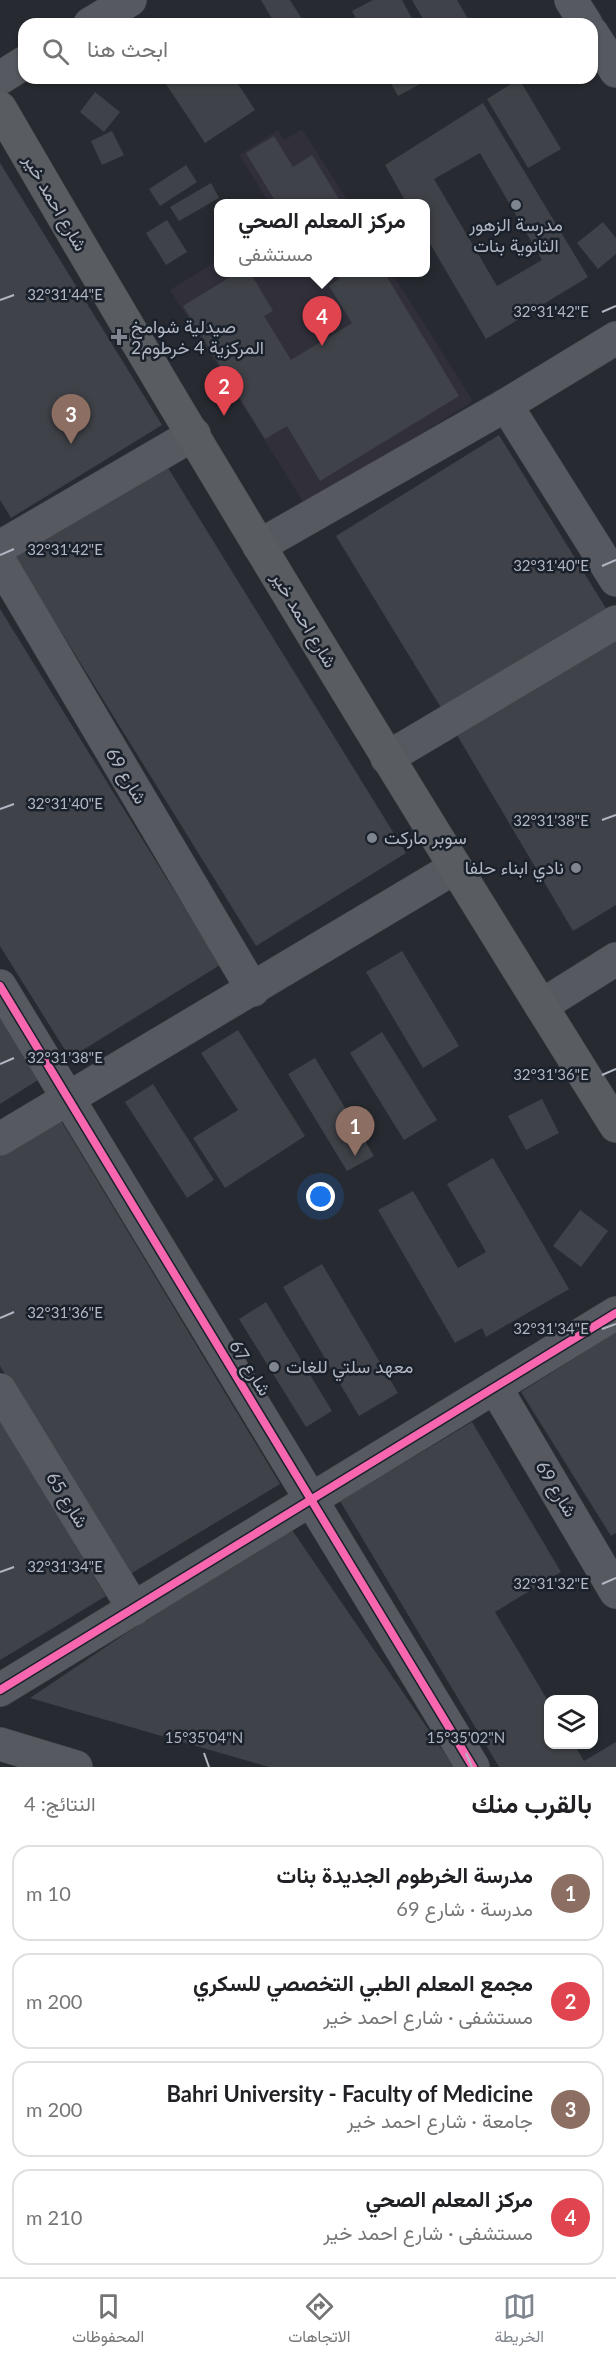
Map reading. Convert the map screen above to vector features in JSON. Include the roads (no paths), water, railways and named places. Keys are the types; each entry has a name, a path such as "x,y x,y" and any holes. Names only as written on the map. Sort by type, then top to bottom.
{"main road":[{"name":"شارع احمد خير","path":"0,108 387,758 616,1126"}],"street":[{"path":"100,18 130,0"},
{"path":"571,0 582,18"},
{"path":"598,42 616,71"},
{"path":"0,78 18,67"},
{"path":"259,546 506,405 616,338"},
{"path":"506,405 616,580"},
{"path":"0,547 194,434"},
{"name":"شارع 69","path":"0,562 253,990"},
{"path":"387,758 616,622"},
{"path":"0,1139 454,868"},
{"path":"541,1006 616,959"},
{"name":"شارع 67","path":"0,986 474,1767"},
{"path":"0,1690 616,1313"},
{"name":"شارع 69","path":"495,1387 616,1592"},
{"name":"شارع 65","path":"0,1390 134,1609"},
{"path":"0,1744 76,1767"}],"place":[{"name":"مدرسة الزهور الثانوية بنات","path":"516,205"},
{"name":"صيدلية شوامخ المركزية 4 خرطوم2","path":"119,337"},
{"name":"مركز المعلم الصحي","path":"322,346"},
{"name":"مجمع المعلم الطبي التخصصي للسكري","path":"224,416"},
{"name":"Bahri University - Faculty of Medicine","path":"71,444"},
{"name":"سوبر ماركت","path":"372,838"},
{"name":"نادي ابناء حلفا","path":"576,868"},
{"name":"مدرسة الخرطوم الجديدة بنات","path":"355,1156"},
{"name":"معهد سلتي للغات","path":"274,1367"}]}
